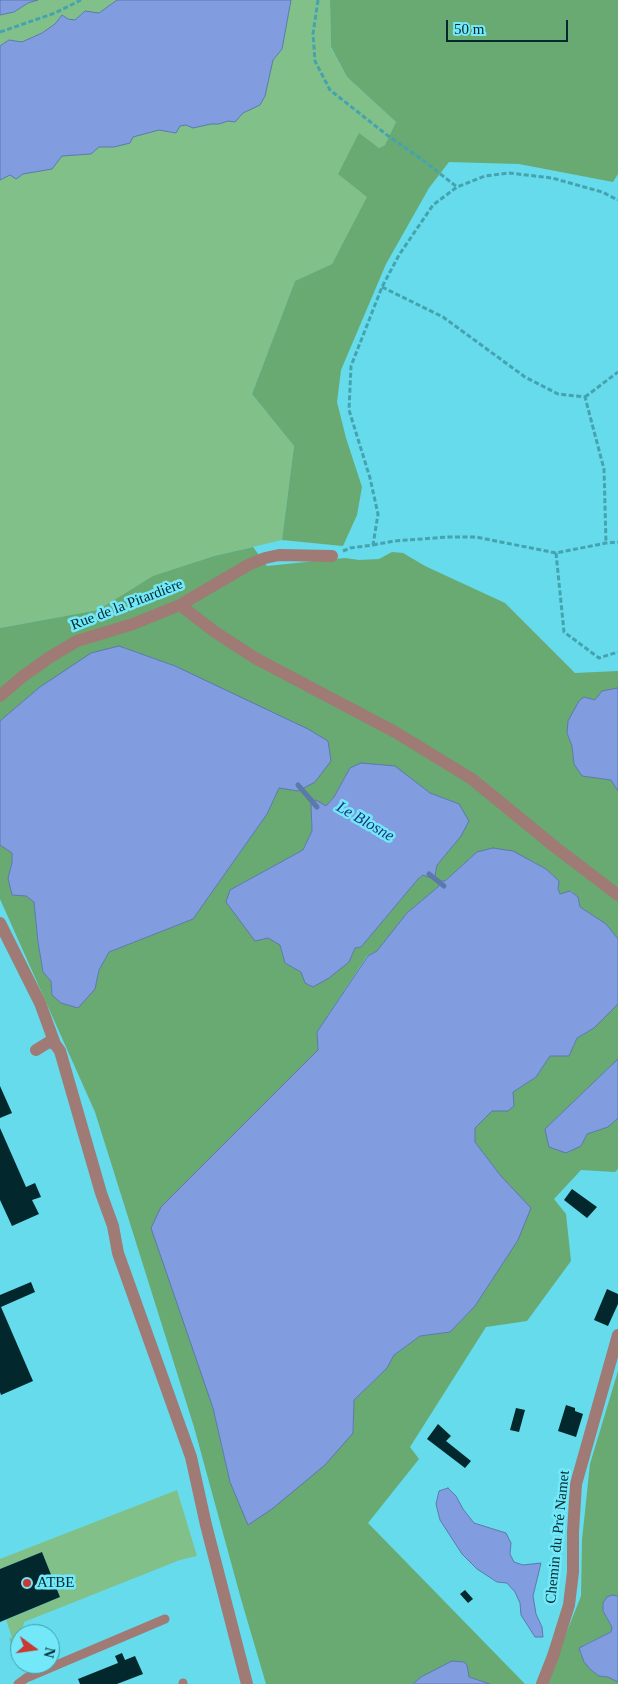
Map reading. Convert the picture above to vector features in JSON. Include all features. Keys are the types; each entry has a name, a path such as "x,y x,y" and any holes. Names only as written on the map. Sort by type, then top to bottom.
{"street":[{"name":"Rue de la Pitardière","path":"0,696 50,656 77,641 133,624 180,605 250,564 279,555 332,556"},
{"path":"180,605 215,632 255,658 395,732 472,779 555,848 618,895"},
{"path":"0,923 40,1003 55,1044 60,1051 101,1193 113,1226 118,1253 191,1457 247,1684"},
{"path":"36,1050 49,1042 55,1044"},
{"name":"Chemin du Pré Namet","path":"542,1684 569,1605 573,1572 576,1484 618,1335"}],"lane":[{"path":"18,1684 26,1678 165,1619"}],"path":[{"path":"0,32 55,12 81,0"},
{"path":"318,0 313,34 315,61 330,90 386,136 424,161 457,187"},
{"path":"374,545 378,514 370,478 349,410 351,366 382,287 399,255 433,205 457,187 485,176 509,173 552,178 602,192 618,200"},
{"path":"382,287 443,317 525,377 558,394 585,397 618,372"},
{"path":"585,397 604,469 606,543"},
{"path":"332,556 350,548 448,536 476,537 556,553 618,542"},
{"path":"556,553 564,632 599,658 618,652"}],"green space":[{"path":"38,0 117,0 98,13 85,11 75,20 68,19 62,15 55,24 42,33 22,42 9,40 0,46 0,15 14,12 28,3"},
{"path":"291,0 330,0 331,48 347,77 396,122 385,145 379,148 359,134 368,197 332,264 295,281 252,394 294,446 282,540 214,556 154,576 98,610 0,628 0,180 10,175 16,178 23,174 52,169 62,156 91,154 99,147 114,147 133,137 159,130 175,133 180,126 186,125 193,128 235,121 243,113 260,105 273,60 282,49"},
{"path":"330,0 618,0 618,174 613,182 519,164 449,162 429,188 386,264 341,370 337,402 346,438 362,487 357,515 343,546 282,540 294,446 252,394 295,281 332,264 367,197 338,174 359,133 379,148 385,145 396,122 347,77 331,47"},
{"path":"253,547 267,566 345,558 359,560 379,559 392,552 403,553 425,566 505,603 575,673 618,671 618,688 602,691 595,700 584,697 567,733 572,746 574,764 596,778 611,780 618,791 618,939 606,924 580,907 578,897 571,891 560,894 558,889 559,881 546,869 532,861 477,852 445,881 441,881 438,887 407,913 377,951 367,956 317,1032 318,1050 161,1207 213,1408 230,1482 248,1524 353,1433 354,1400 387,1368 394,1355 420,1336 450,1332 475,1306 518,1240 500,1175 475,1142 475,1128 492,1111 507,1111 513,1092 536,1077 550,1055 569,1056 577,1038 594,1028 618,1004 618,1059 545,1129 581,1146 587,1134 608,1127 618,1118 618,1169 615,1172 581,1170 554,1199 566,1214 571,1261 527,1321 486,1327 410,1447 419,1459 368,1523 525,1684 490,1684 443,1666 421,1677 413,1684 266,1684 194,1427 95,1112 0,899 0,845 12,853 12,863 8,878 34,902 43,972 51,981 52,995 95,989 99,970 109,952 193,919 267,814 279,788 209,684 175,666 119,646 40,687 0,721 0,628 98,610 153,576 214,556","holes":["395,767 430,793 459,804 461,836 437,865 435,876 423,875 418,879 361,947 355,948 349,962 301,972 285,963 280,945 234,911 227,902 230,890 303,850 312,831 311,810 316,801 326,806 334,797 350,768"]},
{"path":"618,1371 618,1596 612,1595 603,1611 612,1627 611,1632 584,1645 580,1653 590,1669 599,1676 608,1677 618,1682 618,1684 546,1684 581,1596 582,1540 590,1464"},
{"path":"177,1490 197,1556 180,1560 24,1622 24,1624 10,1624 10,1631 6,1620 60,1597 42,1552 0,1569 0,1559"}],"water":[{"path":"0,0 38,0 28,3 14,12 0,15"},
{"path":"117,0 291,0 282,49 273,60 265,96 260,105 243,113 235,122 228,121 193,128 186,125 180,126 176,133 159,130 133,137 130,143 114,147 99,147 91,154 62,156 52,169 23,174 16,179 10,175 0,180 0,46 9,40 22,42 42,33 55,24 62,15 68,19 75,20 85,11 99,13"},
{"path":"119,646 175,666 308,729 328,741 331,761 315,782 298,791 279,788 267,814 193,919 109,952 99,970 95,989 78,1008 61,1003 52,995 51,981 43,972 34,902 26,896 12,895 8,878 12,863 12,853 0,845 0,721 40,687 91,653"},
{"path":"618,688 618,791 611,780 582,776 574,764 572,746 567,733 568,721 579,701 584,697 595,700 602,691"},
{"path":"361,763 395,766 430,793 459,804 469,821 461,836 437,865 435,876 431,878 423,875 418,879 361,947 355,948 349,962 329,978 313,987 305,983 301,972 285,963 280,945 268,938 255,941 226,902 230,890 303,850 312,831 311,803 316,800 326,806 334,797 350,768"},
{"path":"493,848 513,851 546,869 559,881 558,889 560,894 570,891 578,897 580,907 606,924 618,939 618,1004 594,1028 577,1038 569,1056 550,1056 536,1077 513,1092 514,1106 508,1111 492,1111 475,1128 475,1142 500,1175 531,1208 518,1240 475,1306 450,1332 420,1336 394,1355 387,1368 354,1400 353,1433 325,1465 272,1509 248,1525 230,1482 213,1408 151,1228 161,1207 318,1050 317,1032 368,956 377,951 407,913 438,887 441,881 445,881 477,852"},
{"path":"618,1059 618,1118 608,1127 587,1134 581,1146 566,1153 549,1147 545,1129"},
{"path":"448,1488 456,1496 474,1523 506,1533 511,1543 510,1554 514,1562 523,1565 541,1563 533,1596 543,1637 535,1637 521,1615 520,1603 515,1592 507,1583 497,1582 477,1569 462,1554 440,1520 436,1504 439,1491"},
{"path":"612,1595 618,1596 618,1682 608,1677 599,1676 590,1669 584,1662 579,1648 611,1632 612,1627 603,1611 603,1603 607,1597"},
{"path":"452,1661 464,1662 467,1665 469,1677 490,1684 413,1684 421,1677"}],"building":[{"path":"0,1086 12,1113 0,1118"},
{"path":"0,1128 26,1187 35,1183 41,1197 32,1200 39,1214 12,1226 0,1200"},
{"path":"572,1189 597,1207 587,1218 564,1200"},
{"path":"31,1282 35,1292 1,1307 33,1381 1,1395 0,1295"},
{"path":"607,1289 618,1294 618,1304 608,1326 594,1320"},
{"path":"566,1405 575,1408 575,1411 583,1414 576,1437 558,1431"},
{"path":"516,1408 525,1410 519,1432 510,1430"},
{"path":"438,1424 451,1436 446,1441 471,1461 465,1468 427,1439"},
{"name":"ATBE","path":"42,1552 60,1597 0,1622 0,1569"},
{"path":"465,1590 473,1599 468,1603 460,1594"},
{"path":"122,1653 125,1660 135,1656 143,1674 117,1684 80,1684 78,1679 118,1663 115,1656"}],"waterway":[{"name":"Le Blosne","path":"298,785 317,807"},
{"name":"Le Blosne","path":"429,874 444,886"}],"place":[{"name":"ATBE","path":"27,1583"}]}
